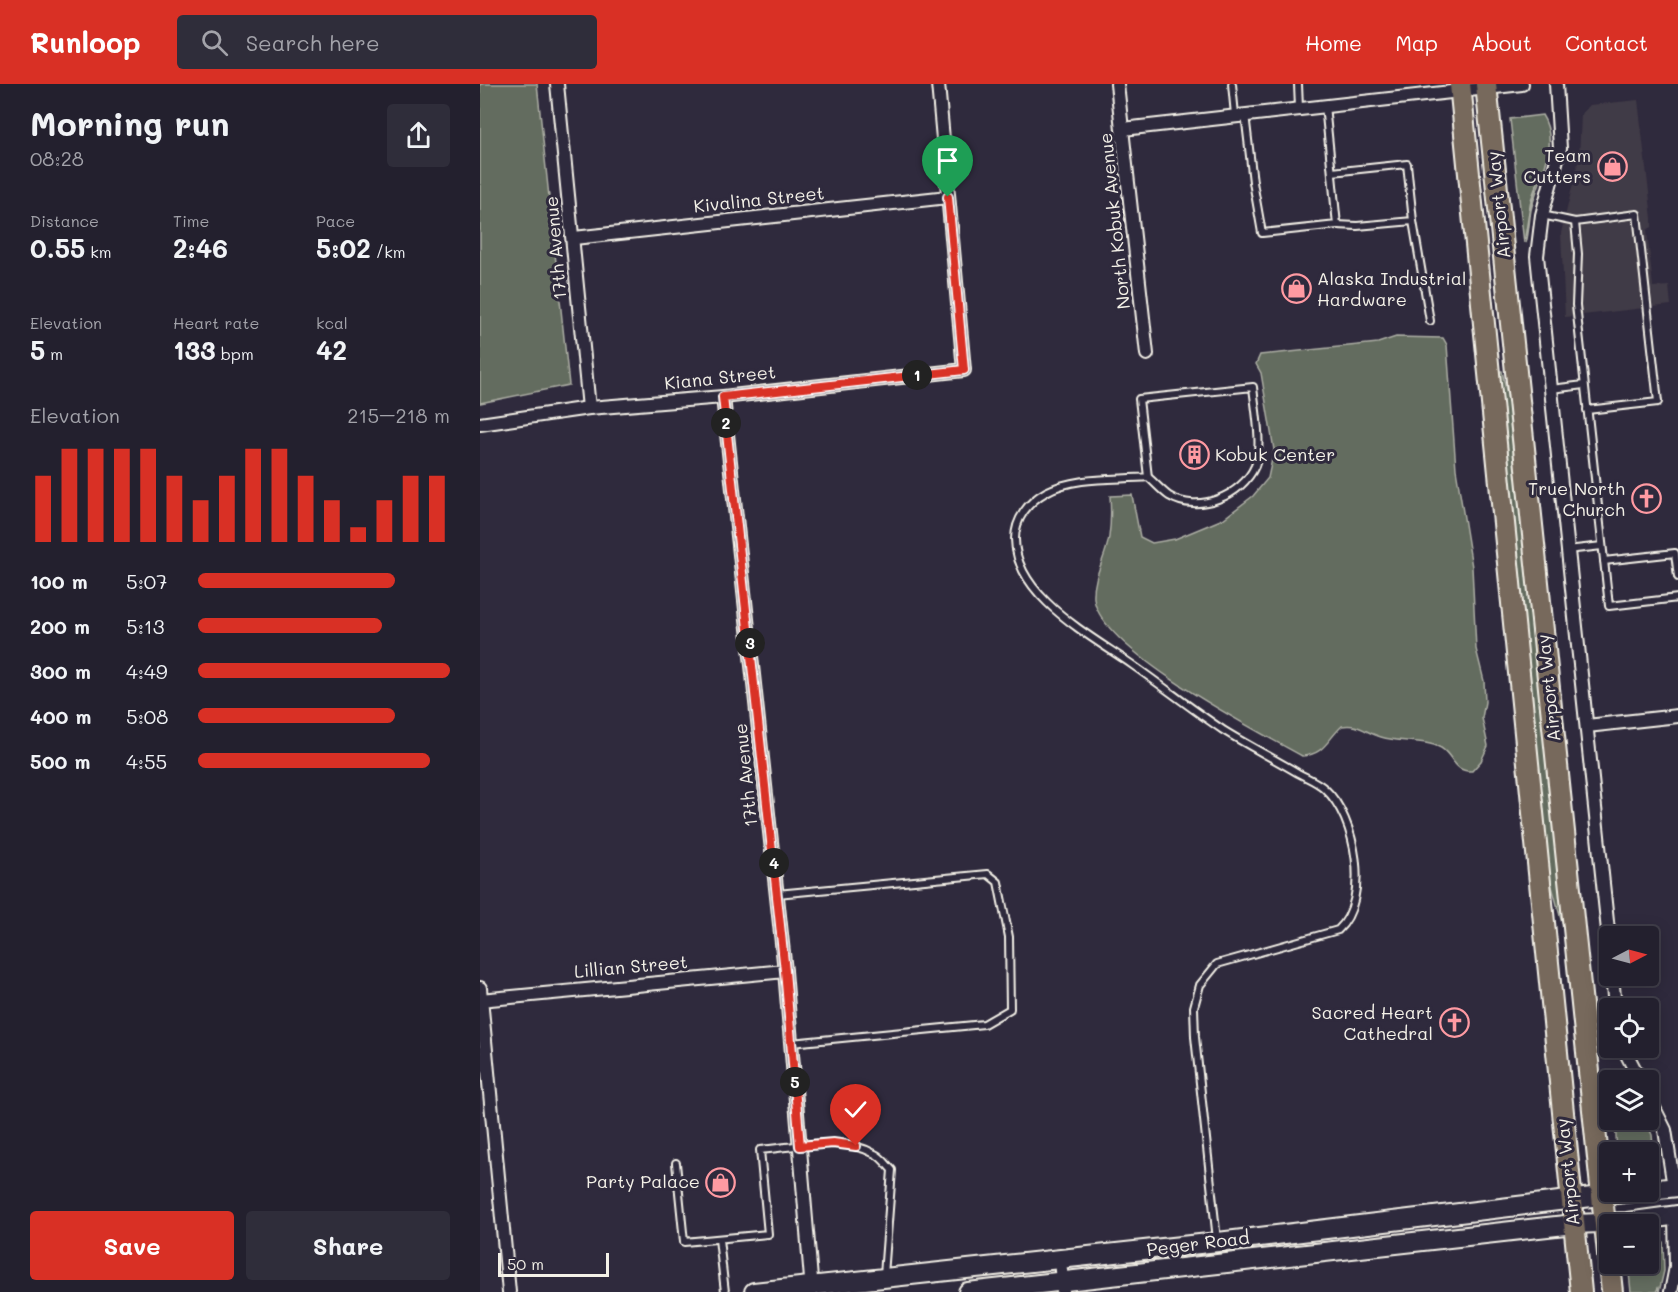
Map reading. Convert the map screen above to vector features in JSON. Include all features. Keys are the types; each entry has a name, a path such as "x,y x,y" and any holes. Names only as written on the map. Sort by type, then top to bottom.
{"main road":[{"name":"Airport Way","path":"1487,86 1599,1175"},
{"name":"Airport Way","path":"1460,87 1581,1292"},
{"path":"1659,1189 1676,1187"},
{"name":"Peger Road","path":"754,1292 812,1289 884,1278 1218,1242 1599,1194"},
{"name":"Peger Road","path":"1659,1217 1677,1215"},
{"name":"Peger Road","path":"968,1292 1062,1287 1574,1224 1599,1223"},
{"name":"Airport Way","path":"1610,1274 1612,1292"}],"street":[{"name":"17th Avenue","path":"557,84 589,408"},
{"path":"938,84 948,197"},
{"name":"North Kobuk Avenue","path":"1117,84 1147,354"},
{"path":"1386,84 1388,97"},
{"path":"1123,129 1460,87 1522,84"},
{"path":"1556,84 1560,148 1542,215 1538,256 1608,926"},
{"name":"Kivalina Street","path":"574,238 948,197"},
{"name":"Kiana Street","path":"480,424 589,408 723,397 964,370 948,197"},
{"name":"17th Avenue","path":"723,397 785,971 812,1289"},
{"path":"1587,726 1678,716"},
{"name":"Lillian Street","path":"480,996 785,971"},
{"path":"480,996 509,1292"},
{"path":"1659,1119 1665,1131 1676,1187"},
{"path":"1671,1292 1676,1267 1677,1215"},
{"path":"1059,1260 1062,1287"}],"lane":[{"path":"1232,84 1240,114 1262,233 1337,225 1357,226 1413,221"},
{"path":"1298,84 1299,108"},
{"path":"1325,105 1337,225"},
{"path":"1332,172 1407,164 1413,221 1430,321"},
{"path":"1542,215 1575,222 1637,214 1658,402 1587,410"},
{"path":"1575,222 1578,254 1576,306 1609,606 1678,597"},
{"path":"1551,389 1584,385"},
{"path":"1148,477 1139,399 1252,387 1258,432 1256,465 1239,488 1202,505 1170,497 1148,477 1074,483 1046,492 1027,506 1015,528 1015,550 1024,575 1047,604 1224,730 1325,788 1345,812 1353,840 1356,898 1348,921 1338,930 1217,964 1200,985 1194,1007 1195,1037 1218,1242"},
{"path":"1567,550 1602,546"},
{"path":"1604,561 1676,553 1678,577"},
{"path":"777,894 988,874 998,882 1009,937 1010,1009 984,1024 791,1043"},
{"path":"676,1163 684,1242 768,1234 760,1150 833,1143 856,1146 877,1154 892,1170 884,1238 884,1278"},
{"path":"719,1239 725,1292"}],"shaded area":[{"path":"1638,100 1652,218 1652,227 1647,230 1653,287 1669,286 1671,305 1565,317 1561,233 1579,159 1581,114 1590,105"}],"green space":[{"path":"480,84 537,84 569,385 480,403"},
{"path":"1542,115 1547,126 1549,150 1531,210 1526,243 1531,204 1541,172 1531,200 1524,243 1510,119"},
{"path":"1396,337 1443,338 1447,345 1456,469 1472,567 1476,649 1484,681 1485,702 1482,718 1488,746 1481,761 1472,771 1461,769 1445,751 1435,745 1388,739 1348,725 1342,726 1320,750 1302,756 1218,709 1150,664 1122,641 1102,618 1094,598 1094,590 1109,537 1110,496 1132,495 1140,537 1152,543 1175,539 1223,519 1253,496 1268,478 1274,450 1261,373 1256,364 1260,355 1378,343"},
{"path":"1497,371 1502,371 1513,424 1565,922 1562,923 1550,879"},
{"path":"1616,1130 1650,1130 1652,1135 1653,1142 1616,1142"},
{"path":"1659,1240 1661,1240 1664,1271 1659,1292 1658,1288 1656,1292 1631,1292 1629,1274 1659,1274"}],"place":[{"name":"Team Cutters","path":"1612,166"},
{"name":"Alaska Industrial Hardware","path":"1296,289"},
{"name":"Kobuk Center","path":"1194,455"},
{"name":"True North Church","path":"1646,499"},
{"name":"Sacred Heart Cathedral","path":"1454,1023"},
{"name":"Party Palace","path":"721,1182"}],"route":[{"path":"856,1146 833,1143 800,1146 785,971 723,397 964,370 948,197"}]}
